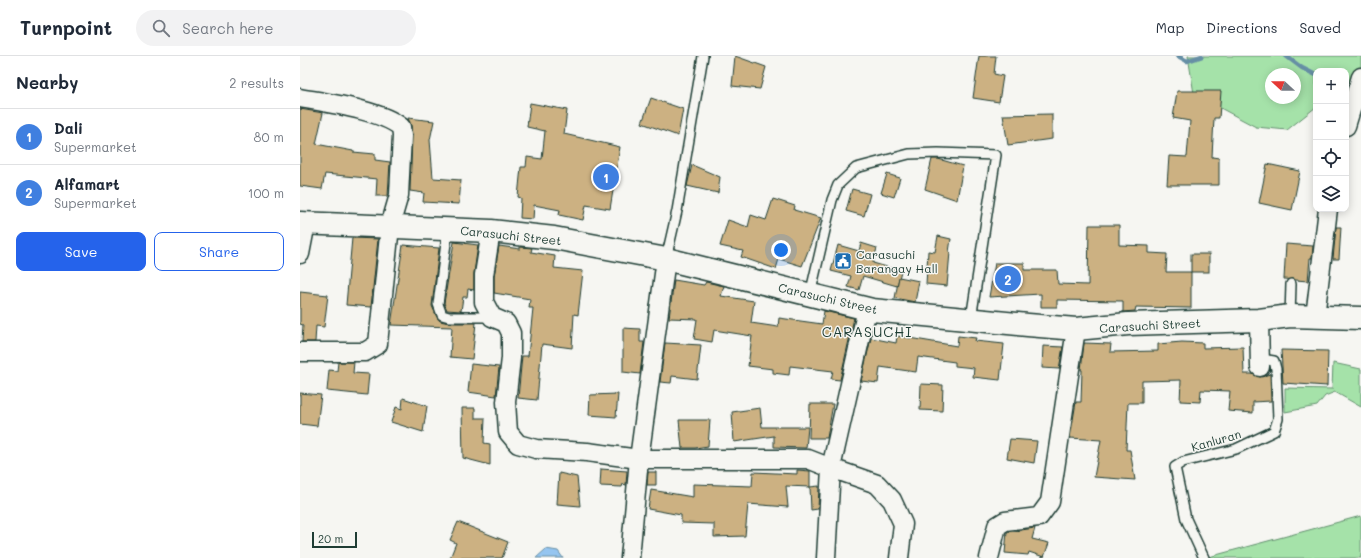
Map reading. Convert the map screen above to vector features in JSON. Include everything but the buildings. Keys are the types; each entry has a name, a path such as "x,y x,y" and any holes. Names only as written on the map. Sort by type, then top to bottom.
{"street":[{"path":"1349,116 1361,77"},
{"path":"300,98 339,105 392,120 401,127 402,136 399,196 390,226 378,344 365,352 300,352"},
{"path":"1315,317 1328,212"},
{"name":"Carasuchi Street","path":"303,223 448,228 554,238 666,259 867,309 1076,329 1128,324 1259,320 1290,316 1361,318"},
{"path":"300,254 303,223"},
{"path":"492,231 484,275 484,302 492,318 506,323 511,333 512,358 506,402 508,432 518,444 536,449 587,452 639,459 808,459 877,484 892,500 903,524 899,558"},
{"path":"630,558 639,459 666,259"},
{"path":"826,558 831,468 867,309"},
{"path":"1259,320 1261,363"},
{"path":"989,558 996,526 1005,521 1039,517 1050,502 1076,329"}],"lane":[{"path":"666,259 677,211 703,56"},
{"path":"810,295 832,200 838,185 856,168 909,154 938,153 996,155 971,319"},
{"path":"448,228 438,304 442,315 450,317 492,318"},
{"path":"1290,316 1292,284"},
{"name":"Kanluran","path":"1204,558 1186,519 1175,467 1183,462 1236,449 1274,431 1278,419 1276,369 1274,362 1261,363"}],"green space":[{"path":"1188,56 1361,56 1361,74 1349,83 1349,68 1313,68 1313,109 1287,130 1256,127 1194,94"},
{"path":"1333,363 1361,369 1361,407 1335,392 1325,396 1317,406 1285,412 1285,388 1332,389"},
{"path":"1361,516 1361,558 1205,558"}],"water":[{"path":"546,549 558,551 563,558 536,558"}],"waterway":[{"path":"1178,56 1187,61 1202,56"},
{"path":"1286,56 1302,68 1313,74"}],"place":[{"name":"Dali","path":"606,177"},
{"name":"Carasuchi Barangay Hall","path":"843,261"},
{"name":"Alfamart","path":"1008,279"}],"district":[{"name":"CARASUCHI","path":"867,331"}]}
